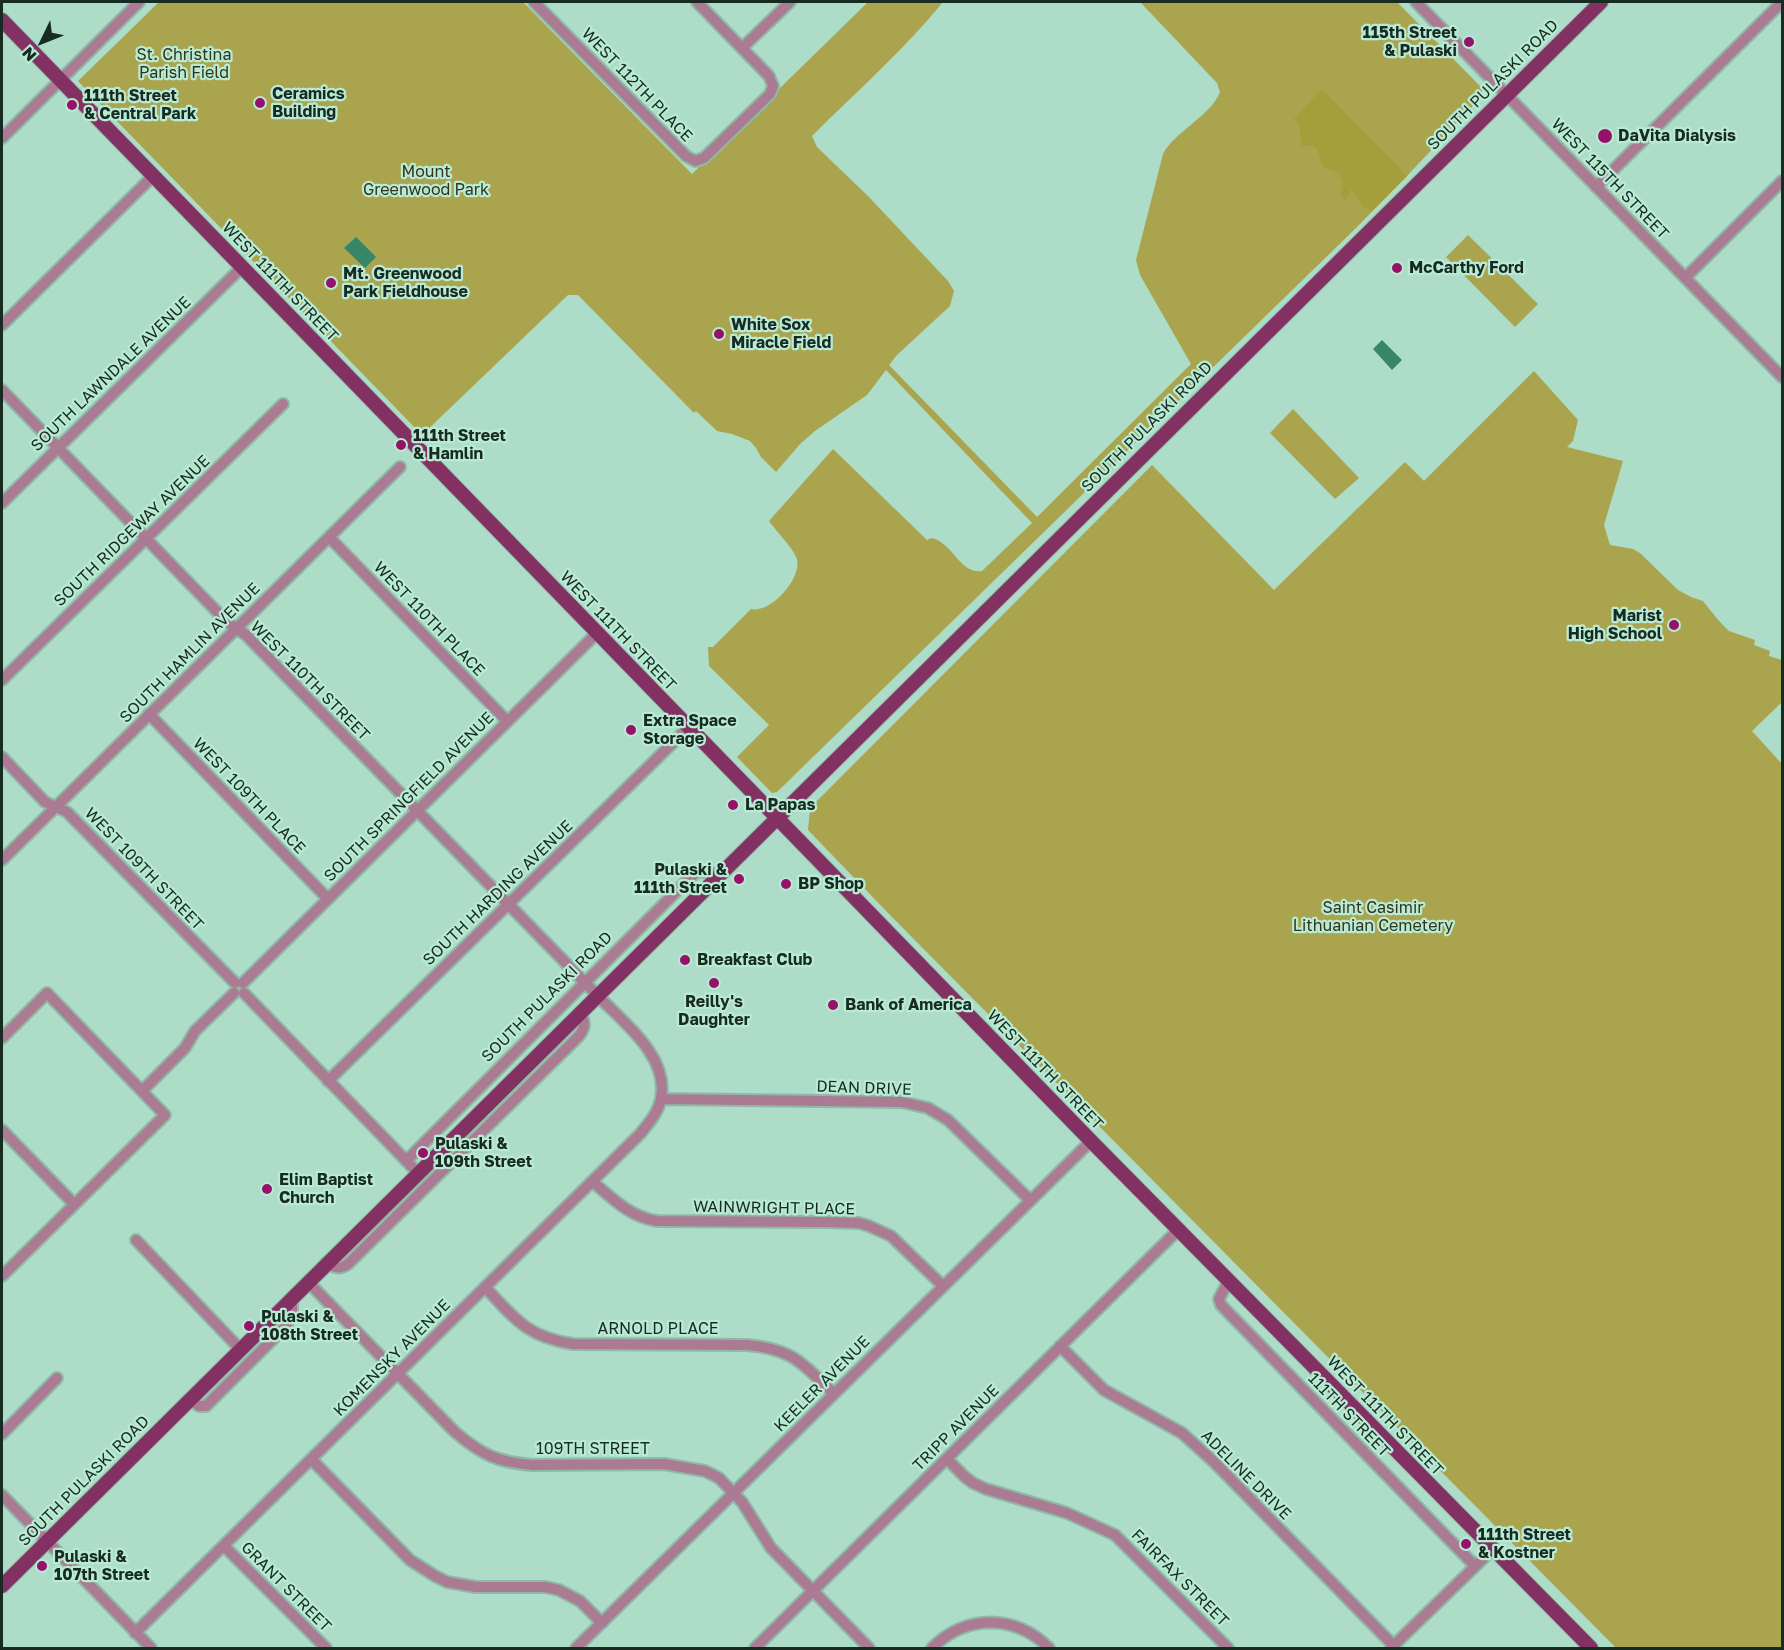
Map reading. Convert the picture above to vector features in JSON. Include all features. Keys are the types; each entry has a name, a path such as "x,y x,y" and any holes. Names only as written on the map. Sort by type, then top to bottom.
{"main road":[{"name":"SOUTH PULASKI ROAD","path":"2,1586 1599,2"},
{"name":"WEST 111TH STREET","path":"2,20 1091,1141 1492,1549 1583,1646"}],"street":[{"path":"2,138 140,2"},
{"name":"WEST 112TH PLACE","path":"534,2 686,156 695,161 704,158 770,94 773,86 769,76 742,48"},
{"path":"698,2 742,48 790,2"},
{"name":"WEST 115TH STREET","path":"1416,2 1685,278 1780,370"},
{"path":"1596,187 1779,5"},
{"path":"2,325 153,176"},
{"path":"1685,278 1782,181"},
{"name":"SOUTH LAWNDALE AVENUE","path":"2,502 242,267"},
{"name":"WEST 110TH STREET","path":"2,390 227,622 246,635 645,1045 656,1061 661,1082 661,1099"},
{"name":"SOUTH RIDGEWAY AVENUE","path":"2,680 283,404"},
{"name":"SOUTH HAMLIN AVENUE","path":"2,860 400,467"},
{"name":"WEST 110TH PLACE","path":"329,537 507,721"},
{"name":"SOUTH SPRINGFIELD AVENUE","path":"142,1091 185,1048 195,1031 597,633"},
{"name":"WEST 109TH PLACE","path":"149,714 328,899"},
{"name":"SOUTH HARDING AVENUE","path":"328,1081 688,727"},
{"name":"WEST 109TH STREET","path":"2,757 45,802 67,812 418,1173"},
{"name":"SOUTH PULASKI ROAD","path":"406,1161 695,873 704,871 717,876"},
{"path":"2,1038 47,993 165,1115 2,1276"},
{"name":"SOUTH PULASKI ROAD","path":"326,1263 337,1268 348,1264 579,1036 585,1024 580,1012"},
{"name":"KOMENSKY AVENUE","path":"135,1633 593,1182 640,1134 652,1118 661,1099"},
{"name":"DEAN DRIVE","path":"661,1099 902,1102 922,1106 940,1114 957,1127 1030,1200"},
{"path":"2,1130 74,1204"},
{"name":"KEELER AVENUE","path":"576,1648 1091,1141"},
{"name":"WAINWRIGHT PLACE","path":"593,1182 622,1208 648,1220 859,1223 891,1236 943,1286"},
{"name":"TRIPP AVENUE","path":"755,1648 1179,1229"},
{"path":"136,1240 240,1349"},
{"name":"111TH STREET","path":"1229,1281 1219,1299 1221,1305 1475,1566"},
{"name":"109TH STREET","path":"308,1282 455,1432 472,1447 490,1457 532,1465 664,1464 705,1472 719,1478 734,1492 751,1514 771,1548 869,1648"},
{"name":"ARNOLD PLACE","path":"485,1287 520,1324 543,1338 573,1344 770,1347 789,1354 801,1362 834,1394"},
{"path":"190,1399 199,1406 206,1406 286,1326 292,1313 291,1298"},
{"name":"ADELINE DRIVE","path":"1060,1346 1104,1390 1182,1433 1215,1463 1392,1647"},
{"path":"2,1434 57,1378"},
{"name":"FAIRFAX STREET","path":"947,1458 969,1479 986,1490 1067,1513 1115,1534 1228,1648"},
{"path":"311,1459 410,1560 435,1576 476,1587 545,1587 559,1590 580,1601 602,1623"},
{"path":"2,1496 151,1648"},
{"name":"GRANT STREET","path":"224,1546 326,1648"},
{"path":"1392,1647 1492,1549"},
{"path":"932,1648 955,1632 977,1624 995,1622 1019,1628 1036,1637 1049,1648"}],"green space":[{"path":"159,2 523,2 692,174 868,2 943,2 896,54 812,136 817,147 868,196 948,281 954,291 950,306 889,365 1037,517 1191,364 1140,275 1136,260 1163,154 1176,138 1209,109 1220,92 1217,83 1140,2 1397,2 1482,88 1482,96 1357,227 777,792 772,793 737,757 769,725 709,666 708,647 713,647 751,609 767,606 790,585 795,576 797,559 789,545 769,521 833,449 927,540 931,538 938,540 974,571 982,571 1032,523 886,370 867,395 815,431 800,444 776,472 761,457 750,441 717,431 696,411 694,413 578,295 568,295 422,435 78,81"},
{"path":"1468,235 1538,304 1515,327 1446,257"},
{"name":"Saint Casimir Lithuanian Cemetery","path":"1534,371 1578,420 1573,441 1567,447 1623,461 1604,525 1610,545 1633,549 1640,553 1678,590 1703,601 1729,631 1755,640 1754,645 1770,651 1769,656 1782,660 1782,702 1752,731 1782,764 1782,1648 1616,1648 808,830 810,808 1152,465 1274,590 1405,462 1424,481"},
{"path":"1293,409 1359,478 1335,499 1270,433"}],"shaded area":[{"path":"1320,91 1324,91 1407,176 1373,210 1364,208 1353,190 1350,190 1349,196 1345,199 1340,196 1343,182 1339,173 1325,168 1317,149 1313,146 1302,146 1299,124 1294,119"},
{"path":"356,237 376,257 365,268 344,248"},
{"path":"1382,340 1402,360 1392,370 1373,349"}],"place":[{"name":"115th Street & Pulaski","path":"1469,42"},
{"name":"Ceramics Building","path":"260,103"},
{"name":"111th Street & Central Park","path":"72,105"},
{"name":"DaVita Dialysis","path":"1605,136"},
{"name":"McCarthy Ford","path":"1397,268"},
{"name":"Mt. Greenwood Park Fieldhouse","path":"331,283"},
{"name":"White Sox Miracle Field","path":"719,334"},
{"name":"111th Street & Hamlin","path":"401,445"},
{"name":"Marist High School","path":"1674,625"},
{"name":"Extra Space Storage","path":"631,730"},
{"name":"La Papas","path":"733,805"},
{"name":"Pulaski & 111th Street","path":"739,879"},
{"name":"BP Shop","path":"786,884"},
{"name":"Breakfast Club","path":"685,960"},
{"name":"Reilly's Daughter","path":"714,983"},
{"name":"Bank of America","path":"833,1005"},
{"name":"Pulaski & 109th Street","path":"423,1153"},
{"name":"Elim Baptist Church","path":"267,1189"},
{"name":"Pulaski & 108th Street","path":"249,1326"},
{"name":"111th Street & Kostner","path":"1466,1544"},
{"name":"Pulaski & 107th Street","path":"42,1566"}],"park label":[{"name":"St. Christina Parish Field","path":"184,64"},
{"name":"Mount Greenwood Park","path":"426,181"}]}
